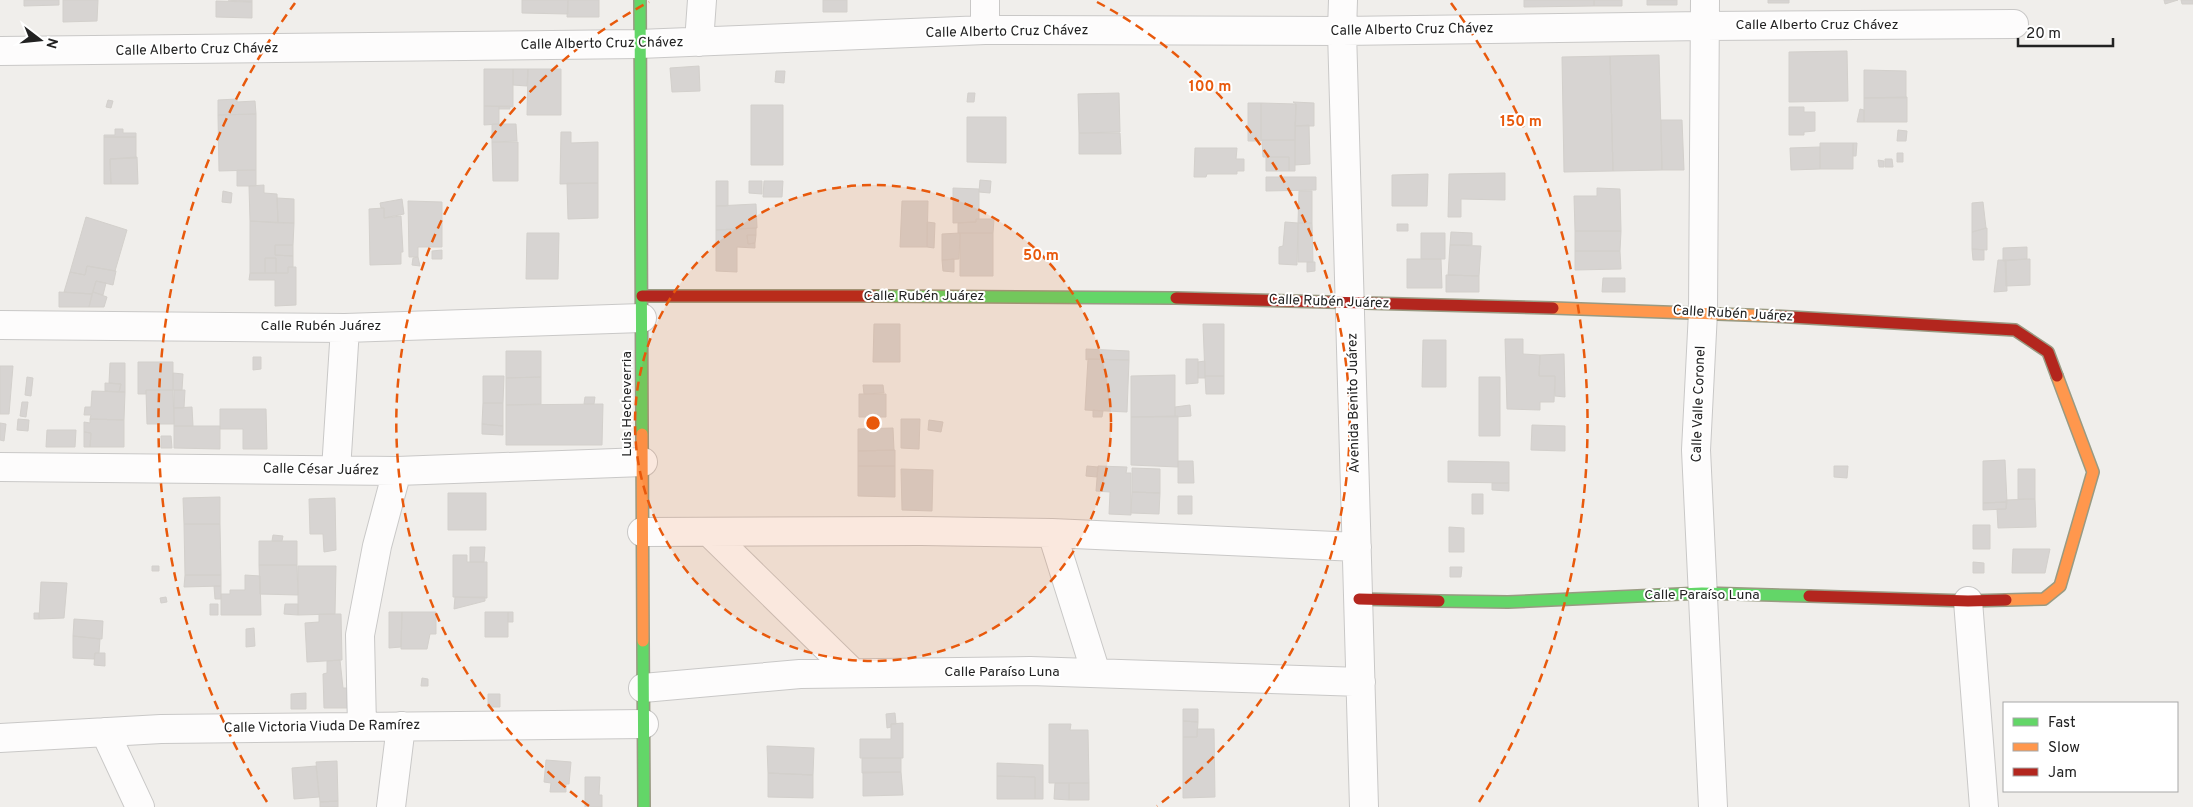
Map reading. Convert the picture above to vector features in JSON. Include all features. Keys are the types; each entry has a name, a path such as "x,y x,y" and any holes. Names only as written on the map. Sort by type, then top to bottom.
{"street":[{"name":"Luis Hecheverria","path":"640,0 644,807"},
{"path":"699,42 702,0"},
{"path":"985,0 986,30"},
{"name":"Avenida Benito Juárez","path":"1343,0 1342,31 1364,807"},
{"name":"Calle Alberto Cruz Chávez","path":"0,51 640,44 986,30 1342,31 1705,13 2014,24"},
{"name":"Calle Valle Coronel","path":"1705,13 1702,312 1696,450 1713,807"},
{"name":"Calle Rubén Juárez","path":"0,325 345,328 642,307 1114,296 1702,312 2015,330 2048,352 2093,472 2060,586 2044,598"},
{"path":"336,470 345,328"},
{"name":"Calle César Juárez","path":"0,467 397,471 643,462"},
{"path":"362,727 360,635 377,546 397,471"},
{"path":"642,532 921,531 1052,533 1357,547"},
{"path":"708,532 853,673"},
{"path":"1052,533 1096,673"},
{"name":"Calle Paraíso Luna","path":"1359,599 1508,602 1702,593 1968,601 2044,598"},
{"path":"1968,601 1984,807"},
{"name":"Calle Paraíso Luna","path":"643,688 800,674 1030,671 1361,682"},
{"name":"Calle Victoria Viuda De Ramírez","path":"0,738 161,729 644,724"},
{"path":"391,807 401,726"},
{"path":"105,732 140,807"}],"building":[{"path":"24,0 59,0 59,5 24,6"},
{"path":"63,0 98,0 97,21 63,22"},
{"path":"228,0 252,0 252,2"},
{"path":"522,0 568,0 568,14 522,13"},
{"path":"568,0 599,0 599,17 567,17"},
{"path":"823,0 847,0 847,12 823,12"},
{"path":"1524,0 1594,0 1594,6 1524,7"},
{"path":"1594,0 1622,0 1622,6 1594,6"},
{"path":"1647,0 1677,0 1677,5 1647,5"},
{"path":"1768,0 1789,0 1789,3 1768,3"},
{"path":"2164,0 2178,0 2165,4"},
{"path":"2181,0 2193,0 2193,4 2182,4"},
{"path":"216,1 252,2 252,18 216,17"},
{"path":"1847,51 1848,101 1789,102 1789,52"},
{"path":"1659,55 1662,170 1613,171 1610,56"},
{"path":"1610,56 1613,171 1564,172 1562,57"},
{"path":"699,66 700,91 672,92 670,68"},
{"path":"484,69 513,69 513,107 484,106"},
{"path":"513,69 528,69 527,86 513,85"},
{"path":"528,69 561,69 561,115 527,115"},
{"path":"1864,70 1906,71 1906,98 1864,98"},
{"path":"776,71 785,71 784,83 775,82"},
{"path":"968,93 975,93 974,102 967,102"},
{"path":"1119,93 1120,132 1079,133 1078,94"},
{"path":"1907,97 1907,122 1864,122 1864,98"},
{"path":"237,99 237,102 255,101 256,114 218,115 218,100"},
{"path":"108,100 113,101 111,108 106,107"},
{"path":"1293,102 1314,103 1314,126 1295,126 1296,104"},
{"path":"1248,103 1261,103 1261,141 1248,141"},
{"path":"1261,103 1296,104 1295,140 1261,140"},
{"path":"751,105 783,105 783,165 751,165"},
{"path":"484,106 499,106 499,124 484,125"},
{"path":"499,106 510,106 510,109 499,109"},
{"path":"1789,107 1804,107 1804,112 1815,112 1815,131 1804,132 1804,135 1789,135"},
{"path":"1860,109 1864,110 1864,122 1857,122"},
{"path":"256,114 256,170 219,171 218,115"},
{"path":"967,117 1006,117 1006,163 967,162"},
{"path":"1661,120 1682,120 1684,170 1662,170"},
{"path":"492,124 516,124 517,141 492,142"},
{"path":"1309,125 1310,164 1295,165 1295,126"},
{"path":"115,129 123,129 123,133 136,133 136,137 104,137 104,135 115,135"},
{"path":"1898,130 1907,131 1906,141 1897,141"},
{"path":"561,132 571,132 571,143 598,142 598,183 560,184"},
{"path":"1079,133 1120,133 1121,154 1079,154"},
{"path":"104,137 136,137 136,158 110,159 111,184 104,184"},
{"path":"1261,140 1295,140 1295,171 1289,171 1289,157 1263,157"},
{"path":"492,142 518,142 518,181 493,181"},
{"path":"1820,143 1853,143 1853,169 1820,169"},
{"path":"1853,143 1857,143 1856,156 1853,156"},
{"path":"1820,147 1820,169 1791,170 1790,148"},
{"path":"1195,148 1237,148 1236,159 1244,159 1244,171 1237,171 1237,174 1207,174 1206,177 1194,177"},
{"path":"1897,153 1903,153 1903,162 1897,162"},
{"path":"137,157 138,184 111,184 110,159"},
{"path":"1266,157 1289,157 1289,171 1266,171"},
{"path":"1885,159 1892,159 1893,167 1885,167"},
{"path":"1878,160 1884,161 1884,167 1879,167"},
{"path":"237,170 256,170 256,186 237,186"},
{"path":"1505,173 1505,200 1461,199 1461,217 1448,217 1449,174"},
{"path":"1428,174 1427,206 1392,206 1392,175"},
{"path":"1266,177 1316,177 1316,190 1266,191"},
{"path":"980,180 991,181 990,193 979,192"},
{"path":"716,181 728,181 728,206 716,206"},
{"path":"749,181 762,181 762,194 749,193"},
{"path":"764,181 783,181 782,197 763,197"},
{"path":"567,183 598,183 598,218 568,219"},
{"path":"264,185 264,193 277,194 278,223 250,221 249,186"},
{"path":"953,188 979,189 979,219 976,219 976,222 953,223"},
{"path":"1597,188 1620,189 1621,231 1575,231 1574,196 1597,196"},
{"path":"223,191 232,193 231,203 222,202"},
{"path":"1299,191 1312,191 1312,223 1298,223"},
{"path":"277,198 294,199 294,223 278,223"},
{"path":"402,199 404,214 384,218 384,208 381,208 380,203"},
{"path":"408,201 442,202 442,247 418,247 418,257 409,257"},
{"path":"902,201 928,201 927,247 900,247"},
{"path":"1983,202 1986,228 1972,232 1972,203"},
{"path":"756,204 757,228 716,230 716,206"},
{"path":"384,208 384,218 401,216 403,252 401,252 401,264 370,265 369,209"},
{"path":"86,217 127,230 115,271 87,266 85,275 70,272"},
{"path":"976,219 994,219 993,233 958,233 958,223 976,222"},
{"path":"250,221 294,223 293,245 275,245 275,255 293,256 293,267 288,267 288,273 276,273 276,258 265,258 265,273 250,273"},
{"path":"927,222 935,223 934,248 927,247"},
{"path":"1285,222 1298,223 1297,265 1279,264 1279,247 1283,246"},
{"path":"1298,223 1312,223 1313,262 1298,262"},
{"path":"1397,224 1408,224 1408,231 1397,231"},
{"path":"756,228 756,235 747,235 748,244 755,243 755,248 737,247 737,272 716,271 716,230"},
{"path":"1987,228 1987,250 1972,249 1972,232"},
{"path":"1575,231 1621,231 1620,251 1575,251"},
{"path":"1451,232 1472,233 1472,245 1450,245"},
{"path":"527,233 559,233 558,279 526,279"},
{"path":"960,233 959,259 942,260 942,234"},
{"path":"960,233 993,233 993,276 960,276"},
{"path":"1421,233 1445,233 1445,259 1421,259"},
{"path":"747,235 756,235 755,243 748,244"},
{"path":"275,245 293,245 293,256 275,255"},
{"path":"1450,245 1481,246 1479,276 1448,275"},
{"path":"2027,247 2027,259 2003,261 2003,248"},
{"path":"1972,249 1984,250 1984,260 1973,260"},
{"path":"442,250 442,259 432,259 432,251"},
{"path":"1575,251 1620,251 1621,269 1575,270"},
{"path":"418,257 420,266 412,265 413,258"},
{"path":"265,258 276,258 276,273 265,273"},
{"path":"954,259 954,272 943,271 942,260"},
{"path":"1407,259 1441,259 1442,288 1407,288"},
{"path":"2030,259 2030,285 2006,286 2005,260"},
{"path":"1998,260 2006,260 2007,291 1994,292"},
{"path":"1307,262 1315,262 1315,271 1307,272"},
{"path":"87,266 116,271 113,285 96,281 92,294 64,292 70,272 85,275"},
{"path":"288,267 296,267 296,305 275,306 275,280 249,280 250,273 288,273"},
{"path":"1446,275 1479,276 1479,292 1446,292"},
{"path":"1603,278 1625,278 1625,292 1602,292"},
{"path":"96,281 106,283 103,295 93,292"},
{"path":"59,292 92,294 89,307 59,307"},
{"path":"93,292 107,297 104,307 89,307"},
{"path":"874,324 900,324 900,362 873,362"},
{"path":"1203,324 1224,324 1224,376 1205,376"},
{"path":"1505,339 1523,339 1523,354 1540,355 1539,376 1555,376 1554,402 1540,402 1540,410 1507,409"},
{"path":"1423,340 1446,340 1446,387 1422,387"},
{"path":"1086,349 1129,351 1129,360 1086,360"},
{"path":"506,351 541,351 541,377 506,378"},
{"path":"1564,354 1565,397 1555,396 1555,376 1539,376 1540,355"},
{"path":"253,357 261,357 261,369 253,370"},
{"path":"1088,359 1129,360 1127,412 1085,410"},
{"path":"1186,359 1198,359 1198,383 1186,384"},
{"path":"1205,361 1205,378 1198,378 1198,362"},
{"path":"138,362 173,362 173,390 146,390 146,394 138,394"},
{"path":"110,363 125,363 125,392 119,392 121,384 109,383"},
{"path":"0,366 13,366 9,414 0,414"},
{"path":"173,373 183,374 182,390 173,390"},
{"path":"1175,375 1175,417 1131,417 1131,376"},
{"path":"483,376 504,376 503,403 483,403"},
{"path":"1205,376 1224,376 1224,394 1206,394"},
{"path":"27,377 33,378 31,396 25,395"},
{"path":"541,377 541,404 506,405 506,378"},
{"path":"1479,377 1500,377 1500,436 1479,436"},
{"path":"105,383 121,384 119,392 105,391"},
{"path":"863,385 883,385 884,393 864,394"},
{"path":"146,390 173,390 174,424 147,424"},
{"path":"174,390 185,390 184,408 174,408"},
{"path":"92,391 125,392 124,420 90,419 91,415 84,415 85,407 91,407"},
{"path":"859,394 886,394 886,417 859,417"},
{"path":"585,397 595,397 594,404 584,404"},
{"path":"22,402 28,402 26,417 20,416"},
{"path":"483,403 503,403 503,426 482,424"},
{"path":"603,404 602,445 506,445 506,405"},
{"path":"1190,405 1191,416 1175,417 1175,407"},
{"path":"192,407 193,426 174,426 174,408"},
{"path":"220,409 266,409 267,449 243,449 243,429 220,429"},
{"path":"1093,410 1103,411 1102,417 1093,417"},
{"path":"1178,416 1178,467 1131,465 1131,417"},
{"path":"18,419 29,420 28,431 17,430"},
{"path":"90,419 124,420 124,447 90,447 91,433 84,432 84,422 90,423"},
{"path":"901,419 920,419 919,449 901,448"},
{"path":"929,420 943,422 941,432 928,430"},
{"path":"0,423 6,424 4,441 0,440"},
{"path":"482,424 503,426 503,435 482,434"},
{"path":"1532,425 1565,426 1565,451 1531,450"},
{"path":"174,426 220,426 220,449 174,448"},
{"path":"893,428 894,450 858,451 858,429"},
{"path":"47,430 76,430 75,447 46,447"},
{"path":"84,432 91,433 90,447 84,447"},
{"path":"161,436 171,436 172,448 161,448"},
{"path":"895,450 895,466 858,466 858,451"},
{"path":"2005,460 2007,502 1983,503 1983,461"},
{"path":"1178,461 1193,461 1194,483 1178,483"},
{"path":"1448,461 1509,462 1509,483 1448,482"},
{"path":"858,466 895,466 895,497 858,496"},
{"path":"1087,466 1098,467 1097,477 1086,476"},
{"path":"1098,466 1127,467 1126,473 1131,473 1131,515 1109,514 1110,492 1096,491"},
{"path":"1834,466 1848,466 1847,478 1834,477"},
{"path":"1132,468 1160,469 1160,493 1132,492"},
{"path":"901,469 933,470 932,511 902,510"},
{"path":"2018,469 2035,469 2035,499 2018,499"},
{"path":"1492,483 1509,483 1509,491 1492,490"},
{"path":"1132,492 1160,493 1159,514 1131,513"},
{"path":"448,493 486,493 486,530 448,530"},
{"path":"1472,494 1483,494 1483,514 1472,514"},
{"path":"1178,496 1192,496 1192,514 1178,514"},
{"path":"220,497 220,524 184,524 183,498"},
{"path":"335,498 336,550 324,552 323,534 310,534 309,499"},
{"path":"2035,499 2036,527 1998,528 1997,509 2006,509 2006,500"},
{"path":"2007,502 2006,509 1983,510 1983,503"},
{"path":"184,524 220,524 221,575 185,575"},
{"path":"1973,525 1990,525 1990,549 1973,549"},
{"path":"1449,527 1464,528 1464,552 1449,552"},
{"path":"273,535 283,536 282,541 272,541"},
{"path":"259,541 297,541 297,565 259,565"},
{"path":"470,547 485,547 484,562 470,562"},
{"path":"2013,549 2050,549 2045,573 2012,573"},
{"path":"453,555 467,555 467,562 487,562 487,598 453,597"},
{"path":"1973,562 1984,563 1984,573 1973,573"},
{"path":"259,565 297,565 298,595 260,594"},
{"path":"152,566 159,566 159,571 152,571"},
{"path":"298,566 336,566 335,614 298,615"},
{"path":"1450,567 1462,567 1461,577 1450,577"},
{"path":"185,575 221,575 221,586 184,587"},
{"path":"245,575 260,576 261,615 221,615 221,594 230,594 230,590 245,590"},
{"path":"41,582 67,583 64,618 39,619"},
{"path":"214,586 221,586 221,599 215,599"},
{"path":"166,597 167,602 161,603 160,598"},
{"path":"455,597 485,597 485,601 454,609"},
{"path":"210,604 218,604 218,615 210,615"},
{"path":"285,604 298,604 298,615 284,614"},
{"path":"389,612 402,612 401,647 389,648"},
{"path":"402,612 436,612 436,634 430,634 427,649 401,649"},
{"path":"485,612 508,612 508,637 485,637"},
{"path":"508,612 513,612 513,622 508,622"},
{"path":"34,613 39,613 39,619 34,619"},
{"path":"319,614 341,614 342,660 307,662 305,623 319,622"},
{"path":"74,619 103,621 102,639 73,636"},
{"path":"254,628 255,646 246,647 246,629"},
{"path":"73,636 100,639 99,653 95,653 94,659 73,658"},
{"path":"95,653 105,653 105,666 94,665"},
{"path":"340,660 343,688 347,688 347,708 324,708 323,674 327,673 327,661"},
{"path":"422,678 428,679 428,686 421,686"},
{"path":"306,693 306,709 291,709 291,694"},
{"path":"488,694 500,694 500,707 488,707"},
{"path":"1183,709 1198,709 1198,722 1183,721"},
{"path":"895,713 896,724 891,724 891,727 887,728 886,714"},
{"path":"1183,721 1198,722 1197,737 1183,737"},
{"path":"903,723 903,758 860,758 860,739 891,739 891,724"},
{"path":"1049,724 1071,724 1070,730 1088,730 1089,783 1049,783"},
{"path":"1197,729 1214,729 1215,797 1183,798 1183,737 1197,737"},
{"path":"767,746 814,748 813,775 768,773"},
{"path":"862,758 901,758 901,772 862,773"},
{"path":"546,760 571,762 569,784 566,784 566,792 550,792 551,783 544,782"},
{"path":"337,761 338,801 320,802 316,762"},
{"path":"997,763 1043,765 1043,799 1035,799 1035,777 997,776"},
{"path":"316,766 319,797 294,799 292,768"},
{"path":"863,772 901,772 903,795 863,796"},
{"path":"768,773 813,775 813,798 768,797"},
{"path":"997,776 1035,777 1035,799 997,799"},
{"path":"585,777 600,777 599,795 602,795 602,807 585,807"},
{"path":"1055,783 1069,783 1069,800 1054,799"},
{"path":"1069,783 1089,783 1089,800 1069,800"},
{"path":"338,801 338,807 320,807 320,802"}],"traffic: fast":[{"path":"640,0 642,434"},
{"path":"875,296 1176,298"},
{"path":"1439,601 1508,602 1702,593 1809,596"},
{"path":"643,641 644,807"}],"traffic: slow":[{"path":"1553,308 1773,316"},
{"path":"2006,600 2044,599 2060,586 2093,472 2057,376"},
{"path":"642,434 643,641"}],"traffic: jam":[{"path":"642,296 875,296"},
{"path":"1176,298 1553,308"},
{"path":"1773,316 2015,330 2048,352 2057,376"},
{"path":"1809,596 1968,601 2006,600"},
{"path":"1359,599 1439,601"}]}
